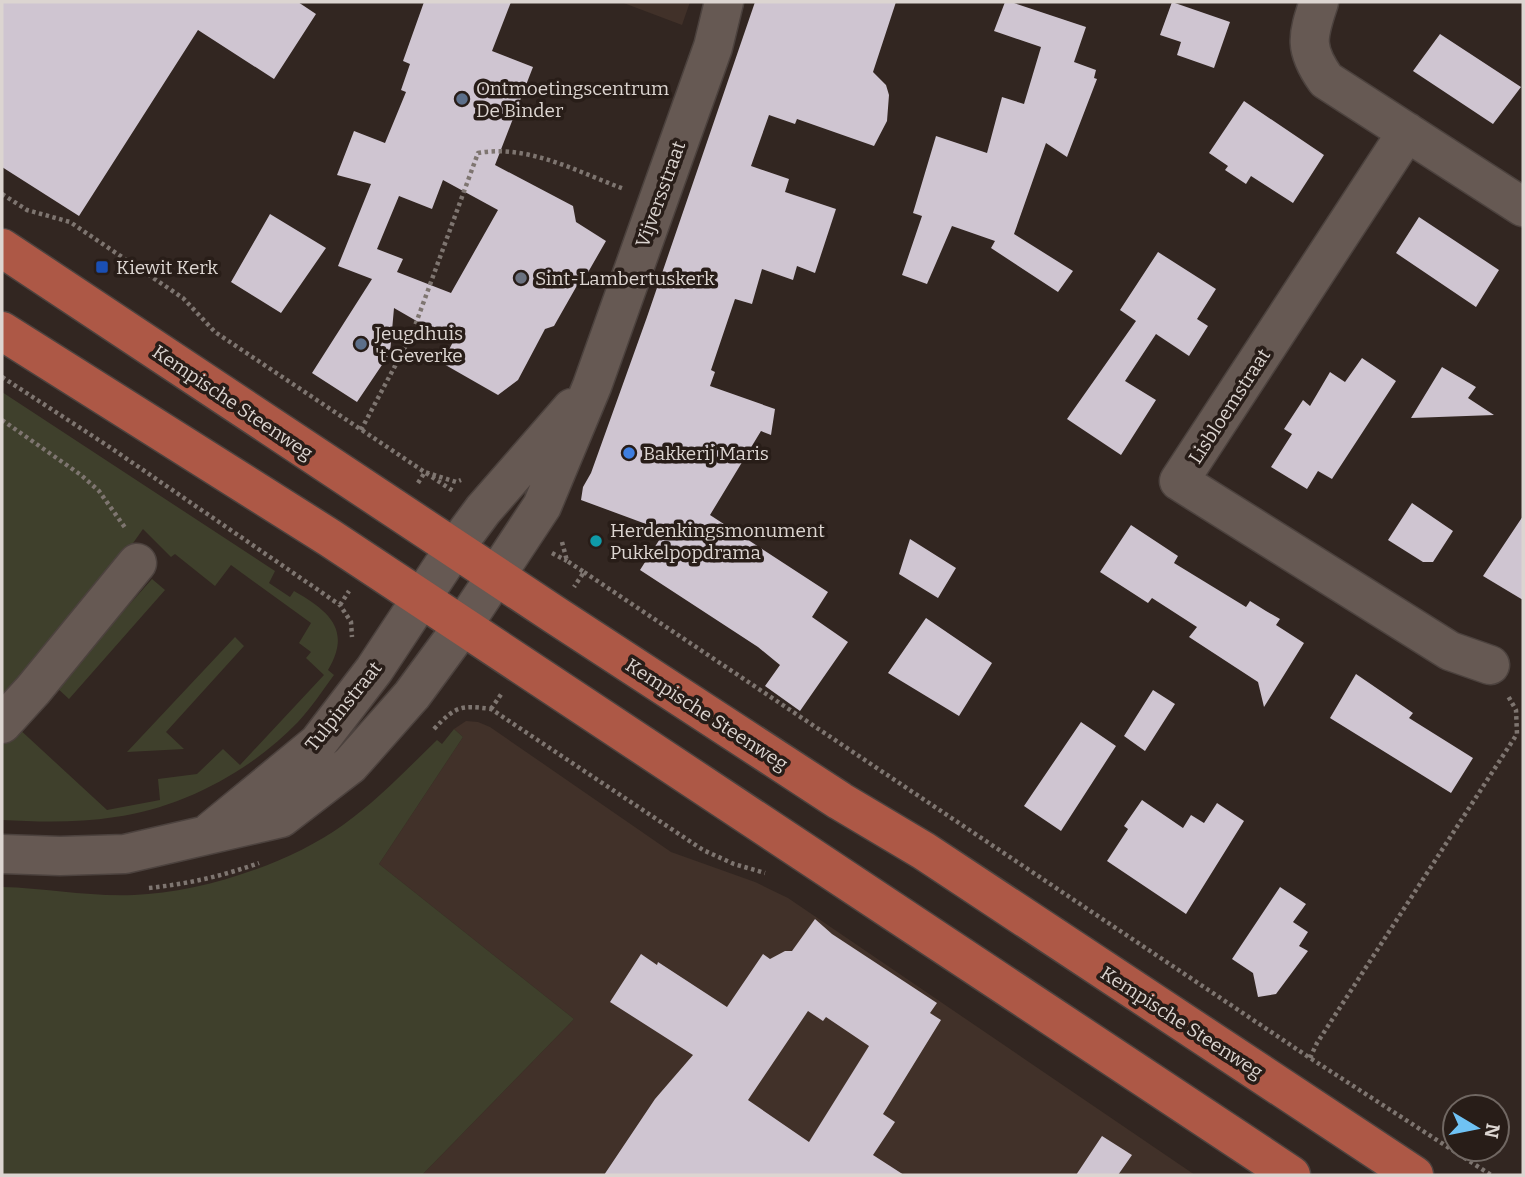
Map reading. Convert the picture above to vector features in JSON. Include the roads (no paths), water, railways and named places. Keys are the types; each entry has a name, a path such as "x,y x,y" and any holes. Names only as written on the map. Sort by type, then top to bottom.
{"main road":[{"name":"Kempische Steenweg","path":"2,248 454,549 840,801 935,859 1414,1175"},
{"path":"2,331 330,538 1291,1175"}],"street":[{"name":"Vijversstraat","path":"462,627 542,506 592,386 713,47 724,2"},
{"path":"1319,2 1309,31 1312,60 1326,80 1523,207"},
{"name":"Lisbloemstraat","path":"1407,132 1179,481 1450,651 1490,665"},
{"name":"Vijversstraat","path":"454,549 483,510 592,386"},
{"name":"Tulpinstraat","path":"203,838 318,743 374,670 454,549"},
{"path":"2,724 138,563"},
{"name":"Tulpinstraat","path":"2,854 125,854 281,818 350,765 412,695 462,627"}],"place":[{"name":"Ontmoetingscentrum De Binder","path":"462,99"},
{"name":"Kiewit Kerk","path":"102,267"},
{"name":"Sint-Lambertuskerk","path":"521,278"},
{"name":"Jeugdhuis 't Geverke","path":"361,344"},
{"name":"Bakkerij Maris","path":"629,453"},
{"name":"Herdenkingsmonument Pukkelpopdrama","path":"596,541"}]}
